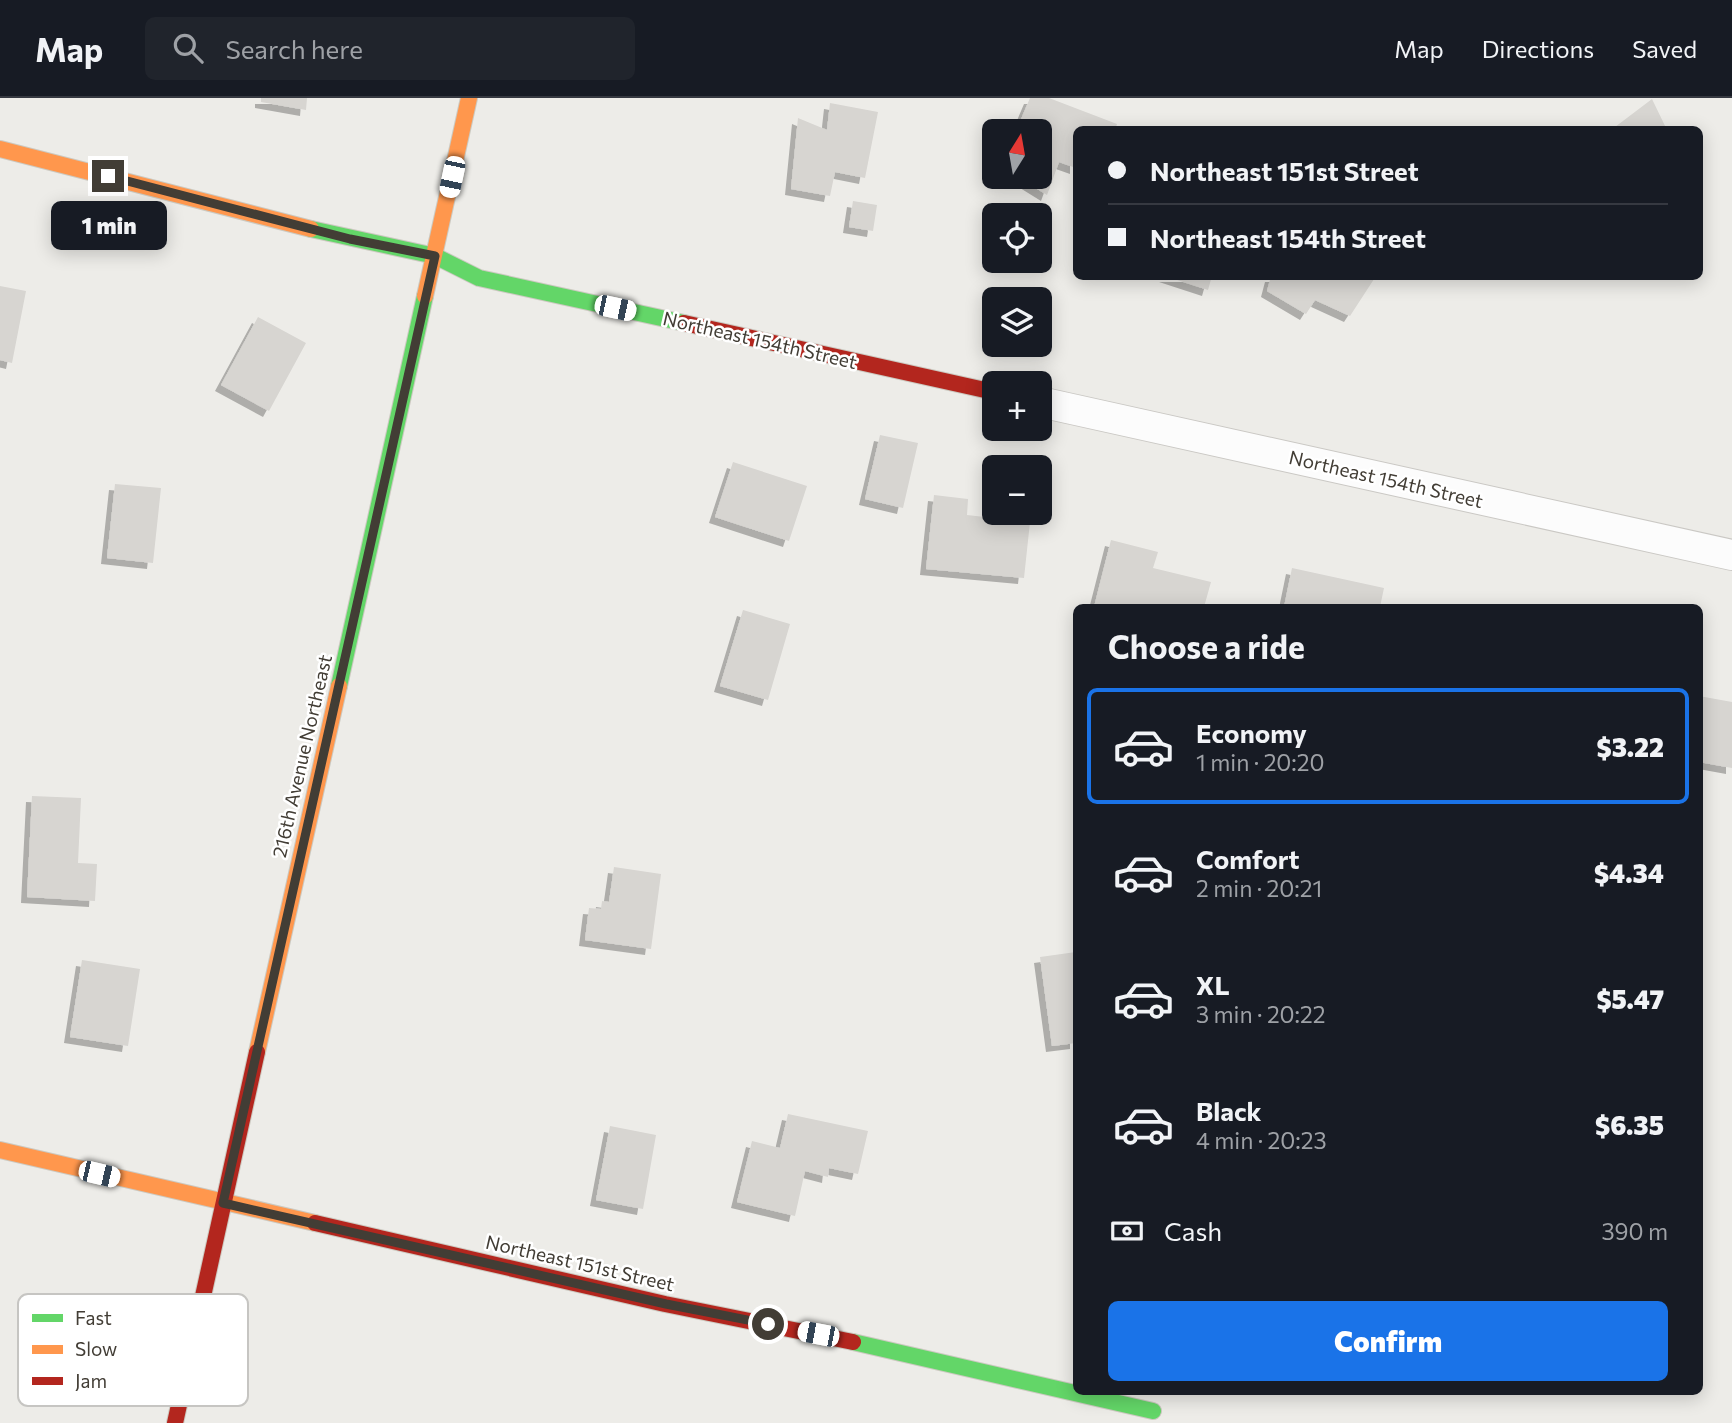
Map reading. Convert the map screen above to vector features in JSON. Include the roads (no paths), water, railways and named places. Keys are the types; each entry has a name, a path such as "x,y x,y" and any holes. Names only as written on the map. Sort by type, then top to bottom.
{"street":[{"name":"216th Avenue Northeast","path":"203,1294 469,98"},
{"name":"Northeast 154th Street","path":"0,149 350,239 435,256 479,278 982,389"},
{"name":"Northeast 154th Street","path":"1052,405 1732,555"},
{"name":"Northeast 151st Street","path":"0,1150 666,1304 895,1350 1073,1392"},
{"name":"Northeast 151st Street","path":"1085,1395 1153,1411"}]}
